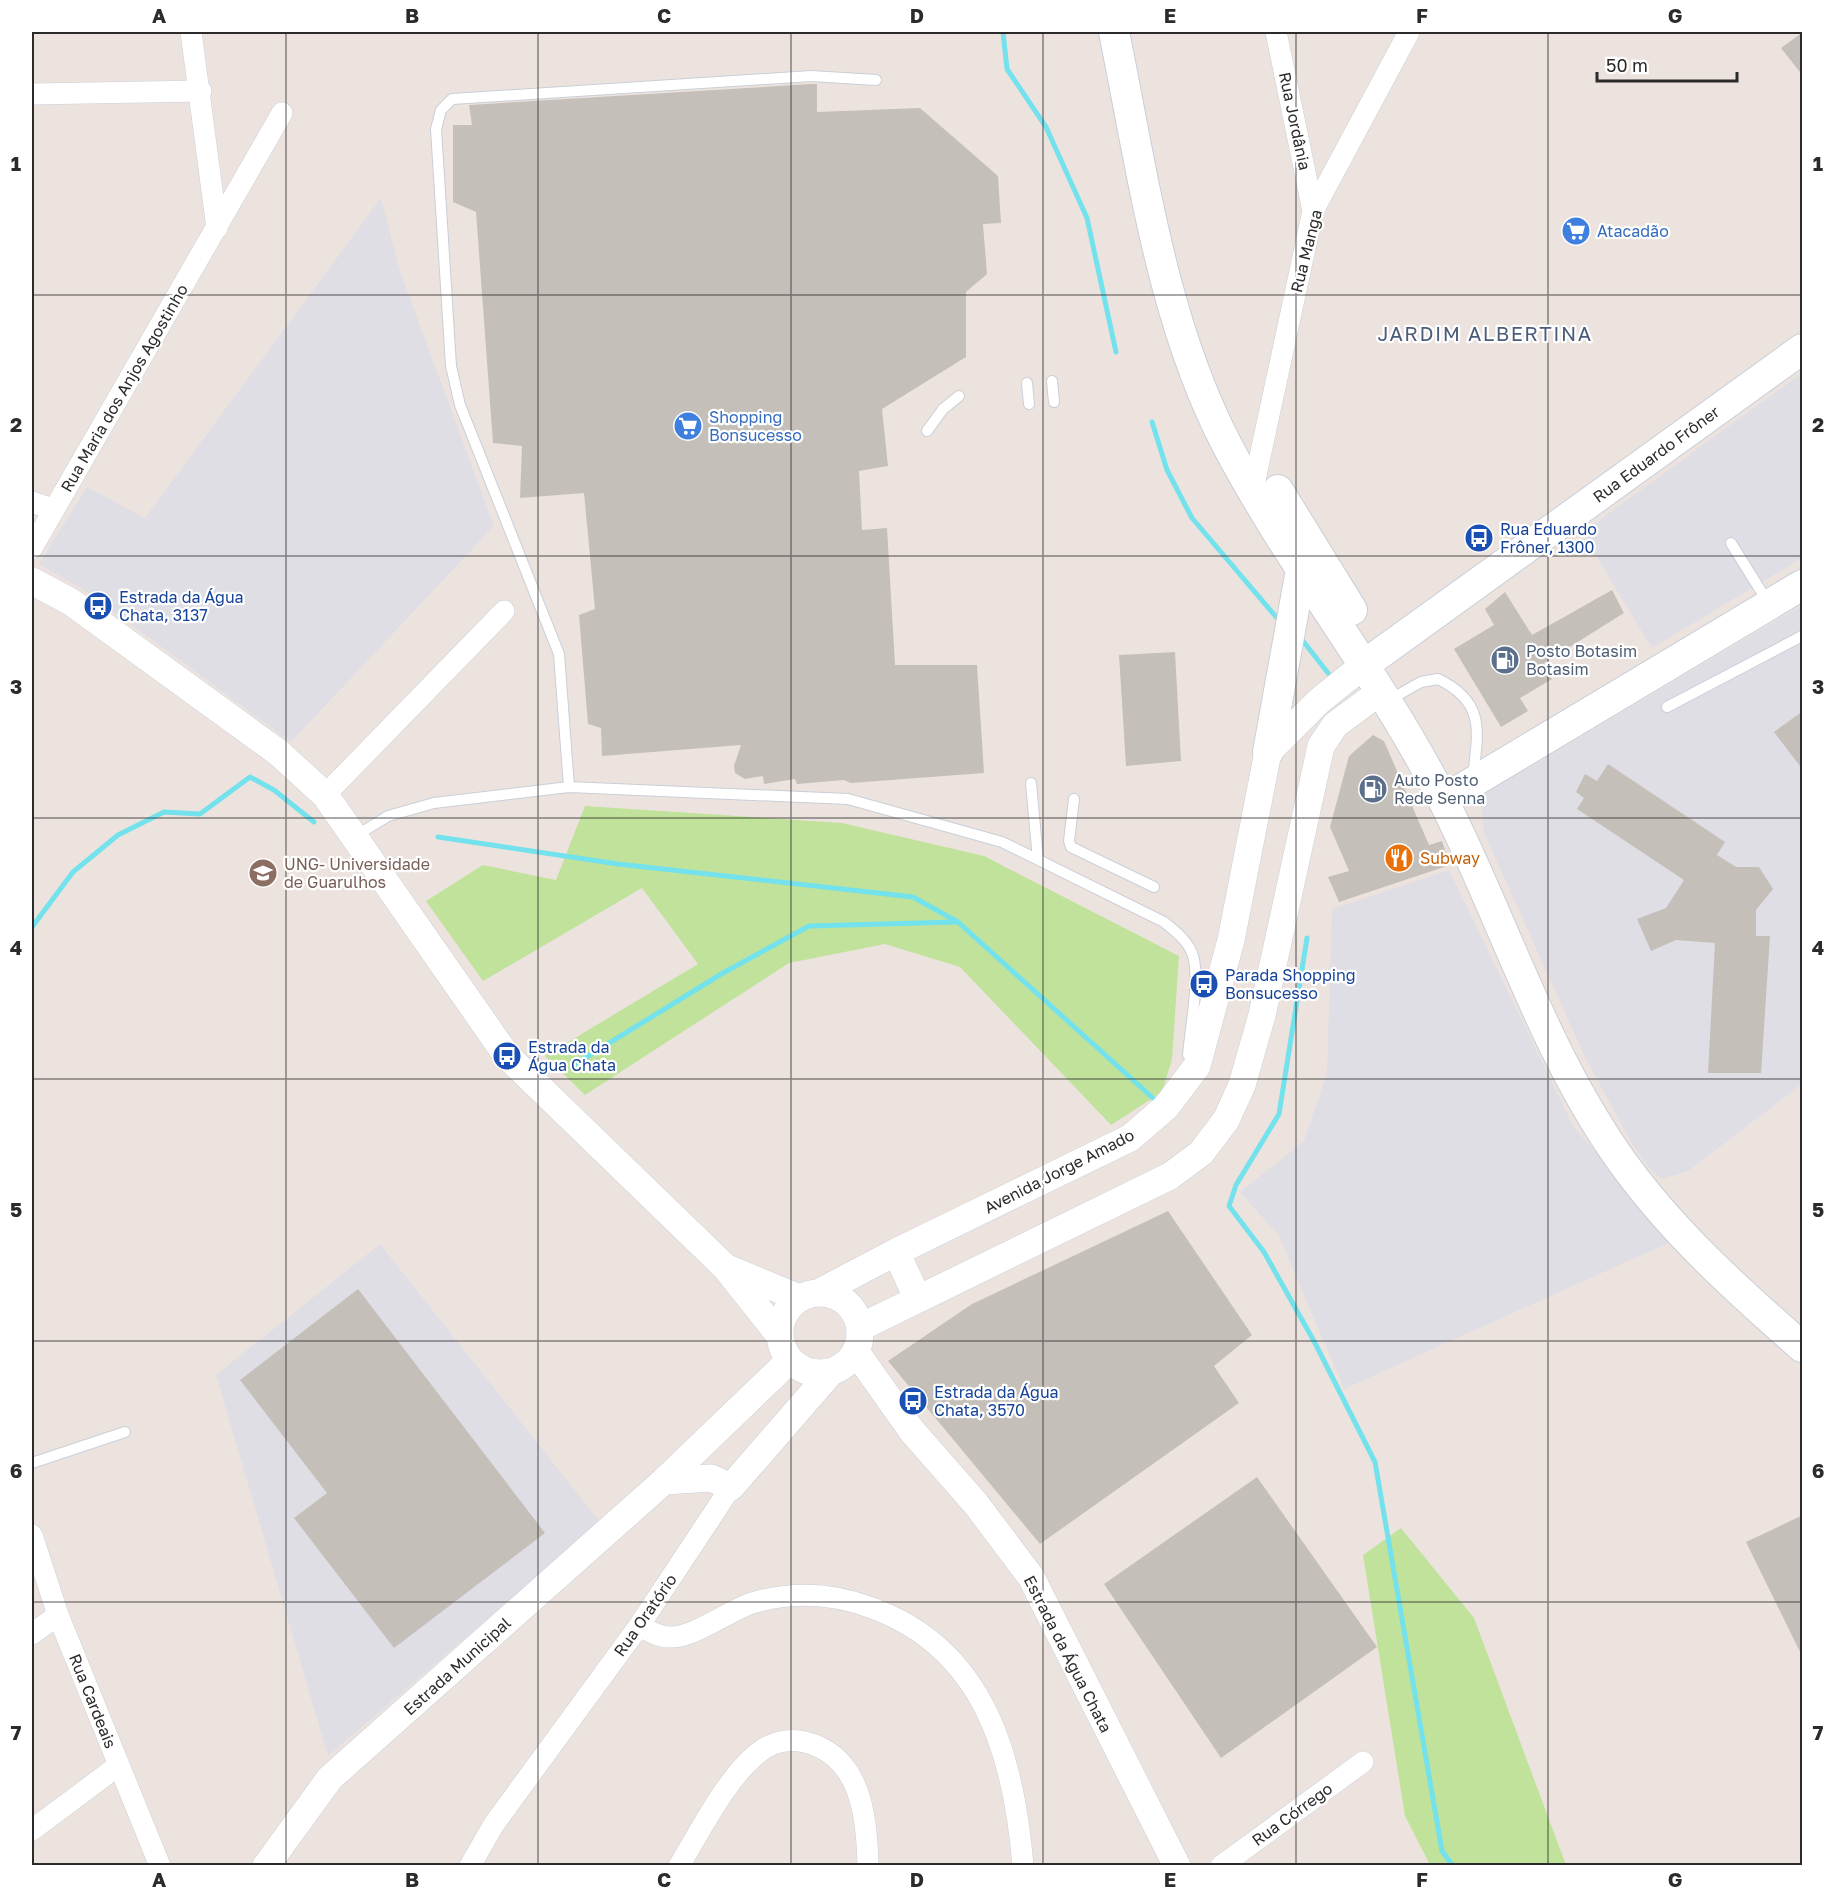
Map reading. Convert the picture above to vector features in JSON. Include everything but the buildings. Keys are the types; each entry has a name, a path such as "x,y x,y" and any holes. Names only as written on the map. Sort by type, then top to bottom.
{"main road":[{"path":"1114,32 1173,306 1205,398 1228,447 1256,475 1390,694 1458,790 1575,1053 1632,1153 1670,1201 1746,1287 1803,1333"},
{"path":"1128,32 1172,225 1224,403 1301,570 1371,660"},
{"name":"Rua Eduardo Frôner","path":"1371,660 1803,349"},
{"path":"1268,752 1301,570"},
{"path":"1458,790 1803,585"},
{"path":"1458,790 1537,1011 1587,1107 1618,1156 1675,1226 1728,1279 1803,1347"}],"street":[{"path":"191,32 201,91 217,228"},
{"name":"Rua Jordânia","path":"1276,32 1313,211"},
{"name":"Rua Manga","path":"1256,475 1313,211 1409,32"},
{"path":"32,94 201,91"},
{"name":"Rua Maria dos Anjos Agostinho","path":"32,548 52,509 282,113"},
{"path":"32,502 52,509"},
{"path":"32,581 71,602 279,753 325,795 507,1056 726,1268 785,1348 808,1371 846,1355 917,1297 1170,1176 1201,1153 1226,1120 1242,1085 1262,1016 1321,746 1335,724 1390,694"},
{"path":"325,795 504,611"},
{"path":"1268,752 1319,701 1371,660"},
{"name":"Avenida Jorge Amado","path":"810,1295 1130,1138 1166,1107 1197,1066 1231,940 1268,752"},
{"path":"896,1252 917,1297"},
{"path":"726,1268 810,1295 832,1294 851,1306 846,1355"},
{"path":"785,1348 781,1322 788,1308 810,1295"},
{"name":"Estrada Municipal","path":"266,1866 330,1778 664,1481 757,1394 785,1348"},
{"name":"Estrada da Água Chata","path":"846,1355 976,1504 1031,1577 1177,1866"},
{"name":"Rua Oratório","path":"470,1866 494,1824 639,1626 725,1484 846,1355"},
{"path":"664,1481 703,1477 725,1484 719,1451 757,1394"},
{"name":"Rua Cardeais","path":"32,1535 58,1616 160,1866"},
{"path":"639,1626 670,1638 688,1633 752,1603 796,1595 824,1595 857,1602 896,1616 916,1629 951,1658 969,1679 985,1706 1001,1744 1013,1789 1023,1866"},
{"path":"32,1634 58,1616"},
{"path":"679,1866 739,1771 759,1752 777,1742 798,1741 820,1746 838,1758 852,1776 862,1800 868,1866"},
{"name":"Rua Córrego","path":"1221,1866 1363,1762"},
{"path":"32,1830 119,1765"},
{"path":"852,1866 867,1841"}],"lane":[{"path":"569,787 559,654 460,405 450,366 436,129 441,110 452,99 811,76 876,80"},
{"path":"1052,381 1054,402"},
{"path":"1027,383 1029,404"},
{"path":"927,431 943,409 959,396"},
{"path":"1731,543 1770,605"},
{"path":"1667,707 1803,636"},
{"path":"1390,694 1438,679 1465,697 1477,718 1479,735 1458,790"},
{"path":"1030,783 1038,860"},
{"path":"354,837 388,816 434,803 569,787 848,799 1002,842 1164,922 1181,936 1192,951 1196,967 1186,1083"},
{"path":"1074,799 1069,841 1071,847 1154,887"},
{"path":"32,1463 125,1432"}],"shaded area":[{"path":"381,198 400,271 494,526 291,742 84,590 39,564 87,487 145,518"},
{"path":"1802,373 1802,558 1652,648 1582,533"},
{"path":"1802,605 1802,1084 1688,1171 1662,1179 1651,1170 1632,1144 1584,1055 1484,833 1481,796"},
{"path":"1449,870 1574,1128 1675,1240 1344,1389 1279,1236 1240,1192 1304,1141 1327,1073 1332,909"},
{"path":"380,1244 600,1522 328,1756 216,1375"}],"green space":[{"path":"585,806 842,823 984,856 1179,956 1172,1059 1162,1092 1111,1125 960,967 885,944 789,963 585,1095 545,1056 698,964 642,888 483,981 426,901 483,865 556,880"},
{"path":"1401,1528 1474,1618 1566,1865 1430,1865 1405,1816 1363,1555"}],"waterway":[{"path":"1003,32 1007,69 1046,127 1087,218 1116,352"},
{"path":"1152,422 1167,470 1192,518 1277,618"},
{"path":"1303,641 1328,673"},
{"path":"32,927 73,872 118,835 164,812 200,814 250,777 274,790 314,822"},
{"path":"438,837 618,864 913,897 958,922 1154,1099"},
{"path":"575,1064 723,973 809,926 956,922"},
{"path":"1307,938 1279,1114 1236,1185 1229,1206 1264,1252 1315,1343 1375,1462 1442,1851 1453,1866"}],"place":[{"name":"Atacadão","path":"1576,231"},
{"name":"Shopping Bonsucesso","path":"688,426"},
{"name":"Rua Eduardo Frôner, 1300","path":"1479,538"},
{"name":"Estrada da Água Chata, 3137","path":"98,606"},
{"name":"Posto Botasim Botasim","path":"1505,660"},
{"name":"Auto Posto Rede Senna","path":"1373,789"},
{"name":"Subway","path":"1399,858"},
{"name":"UNG- Universidade de Guarulhos","path":"263,873"},
{"name":"Parada Shopping Bonsucesso","path":"1204,984"},
{"name":"Estrada da Água Chata","path":"507,1056"},
{"name":"Estrada da Água Chata, 3570","path":"913,1401"}],"district":[{"name":"JARDIM ALBERTINA","path":"1485,334"}]}
